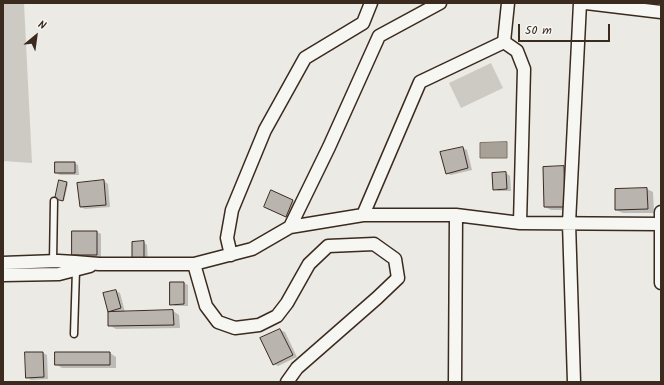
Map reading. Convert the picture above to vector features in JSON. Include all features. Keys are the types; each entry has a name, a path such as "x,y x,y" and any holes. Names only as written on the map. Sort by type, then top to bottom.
{"street":[{"path":"231,255 227,238 232,210 265,130 305,58 363,23 371,3"},
{"path":"290,227 329,147 379,36 440,3"},
{"path":"504,42 508,3"},
{"path":"574,382 569,223 580,3"},
{"path":"586,3 661,12"},
{"path":"363,23 379,36"},
{"path":"363,215 420,82 504,42"},
{"path":"504,42 517,51 524,69 520,222"},
{"path":"661,212 661,283"},
{"path":"3,263 75,262 99,264 194,264 252,249 290,227 363,215 456,215 520,222 661,224"},
{"path":"455,382 456,215"},
{"path":"194,264 206,306 218,322 235,328 259,325 278,316 309,264 328,246 374,244 395,260 398,278 297,368 286,382"},
{"path":"3,275 59,274 99,264"}],"lane":[{"path":"53,262 54,201"},
{"path":"74,334 76,270"}],"shaded area":[{"path":"3,3 24,3 32,163 3,161"},
{"path":"491,63 503,88 461,108 449,83"},
{"path":"507,142 507,158 480,158 480,143"}],"building":[{"path":"463,147 468,168 446,174 440,152"},
{"path":"55,162 75,162 75,173 55,173"},
{"path":"564,166 565,207 544,207 543,167"},
{"path":"506,172 507,189 493,190 492,173"},
{"path":"59,180 67,182 63,201 55,199"},
{"path":"104,180 106,205 80,207 77,183"},
{"path":"647,188 648,209 615,210 615,189"},
{"path":"271,190 293,200 286,217 264,207"},
{"path":"72,231 97,231 97,255 72,255"},
{"path":"144,241 144,260 132,260 132,242"},
{"path":"170,282 184,282 184,304 170,305"},
{"path":"116,290 121,308 108,312 103,293"},
{"path":"173,310 174,325 108,326 108,312"},
{"path":"280,329 293,355 273,365 260,338"},
{"path":"25,352 43,352 44,377 26,378"},
{"path":"55,352 110,352 110,365 55,365"}]}
